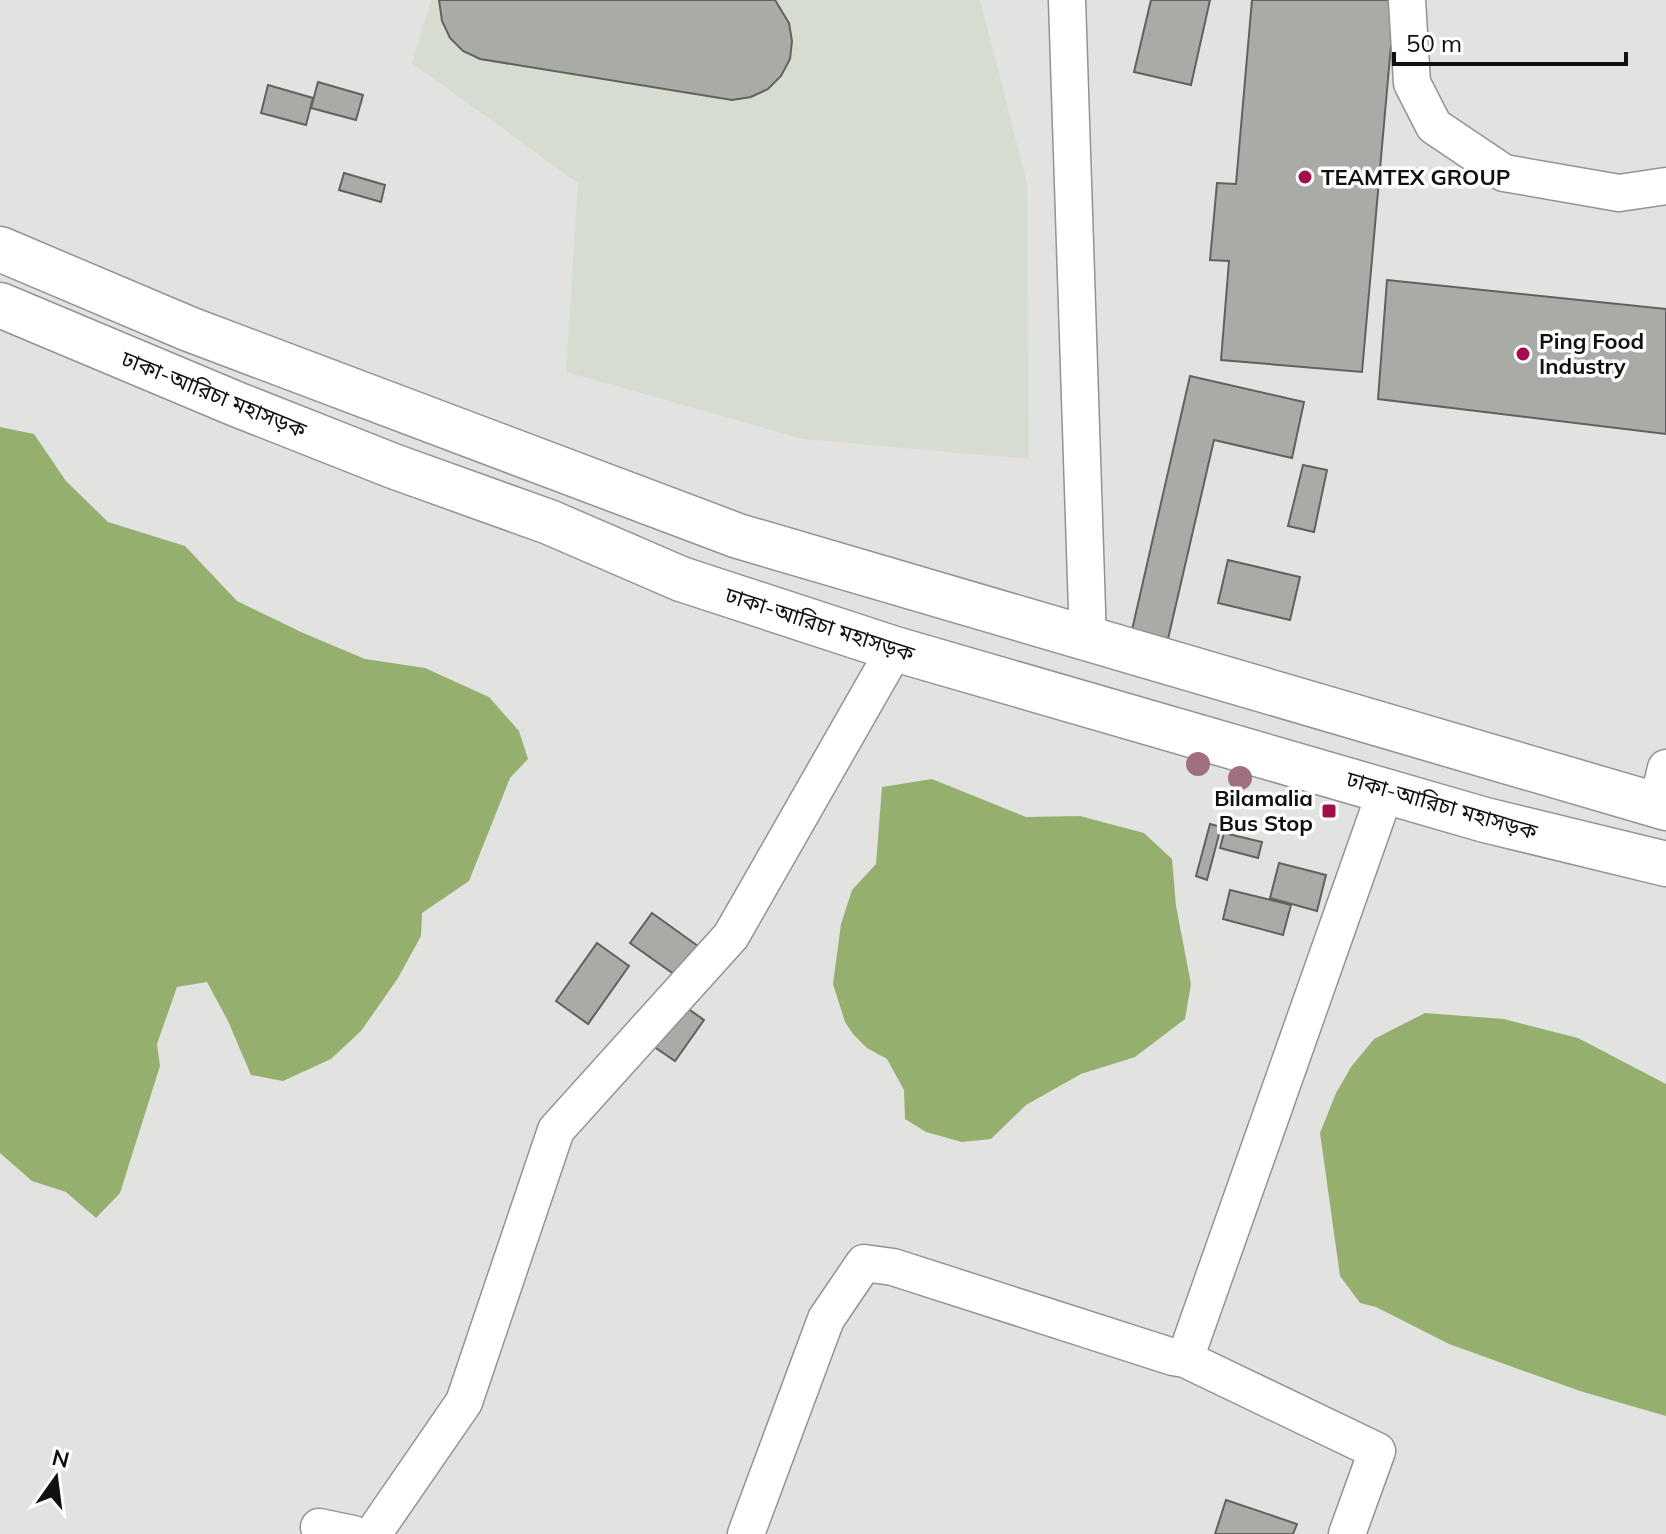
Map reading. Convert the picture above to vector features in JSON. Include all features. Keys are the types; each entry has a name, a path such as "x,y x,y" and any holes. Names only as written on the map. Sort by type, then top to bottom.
{"highway":[{"path":"0,249 203,334 738,536 1088,641 1663,794"},
{"name":"ঢাকা-আরিচা মহাসড়ক","path":"0,305 236,404 393,466 549,522 681,579 895,649 1485,820 1666,864"}],"street":[{"path":"1067,0 1088,641"},
{"path":"1407,0 1412,83 1434,126 1504,173 1619,193 1666,186"},
{"path":"373,1534 464,1402 556,1130 731,936 895,649"},
{"path":"1185,1359 1386,790"},
{"path":"746,1534 826,1319 864,1263 893,1267 1185,1359 1377,1451 1347,1534"}],"shaded area":[{"path":"431,0 980,0 1027,183 1029,459 803,439 566,372 578,183 412,63"},
{"path":"0,427 34,434 66,481 108,522 185,546 237,601 365,659 425,668 489,697 519,731 528,759 510,778 469,881 422,913 421,936 398,978 361,1031 331,1059 283,1081 251,1075 207,982 177,987 157,1044 160,1066 120,1193 96,1218 66,1192 32,1181 0,1153"},
{"path":"932,779 1026,817 1080,816 1144,833 1172,859 1176,906 1191,984 1185,1019 1135,1057 1081,1074 1026,1105 991,1139 962,1142 926,1132 905,1119 904,1090 887,1059 867,1048 853,1034 845,1022 833,984 841,924 852,890 876,864 882,787"},
{"path":"1425,1013 1504,1019 1578,1038 1666,1084 1666,1416 1580,1391 1449,1344 1376,1307 1360,1303 1340,1276 1320,1133 1336,1093 1351,1067 1374,1039"}],"building":[{"path":"439,0 775,0 789,23 792,41 790,59 781,76 768,89 751,97 732,100 480,59 463,51 450,38 442,21"},
{"path":"1151,0 1210,0 1191,85 1134,72"},
{"path":"1252,0 1395,0 1362,372 1221,360 1229,261 1210,260 1217,183 1236,184"},
{"path":"318,82 363,95 356,120 311,108"},
{"path":"268,85 313,98 306,125 261,113"},
{"path":"344,173 385,185 381,202 339,190"},
{"name":"Ping Food Industry","path":"1387,280 1666,309 1666,434 1378,399"},
{"path":"1190,376 1304,402 1292,458 1214,440 1168,639 1132,630"},
{"path":"1303,465 1327,470 1314,532 1288,526"},
{"path":"1228,560 1300,577 1290,620 1218,603"},
{"path":"1210,824 1221,827 1207,880 1196,876"},
{"path":"1224,833 1262,842 1258,858 1220,848"},
{"path":"1279,863 1326,875 1317,911 1270,898"},
{"path":"1230,890 1291,905 1283,935 1223,919"},
{"path":"652,913 716,959 695,989 630,943"},
{"path":"597,943 629,966 588,1024 556,1001"},
{"path":"666,993 704,1020 675,1061 637,1035"},
{"path":"1226,1500 1297,1524 1293,1534 1215,1534"}],"place":[{"name":"TEAMTEX GROUP","path":"1305,177"},
{"name":"Ping Food Industry","path":"1523,354"},
{"name":"Bilamalia Bus Stop","path":"1329,811"}]}
